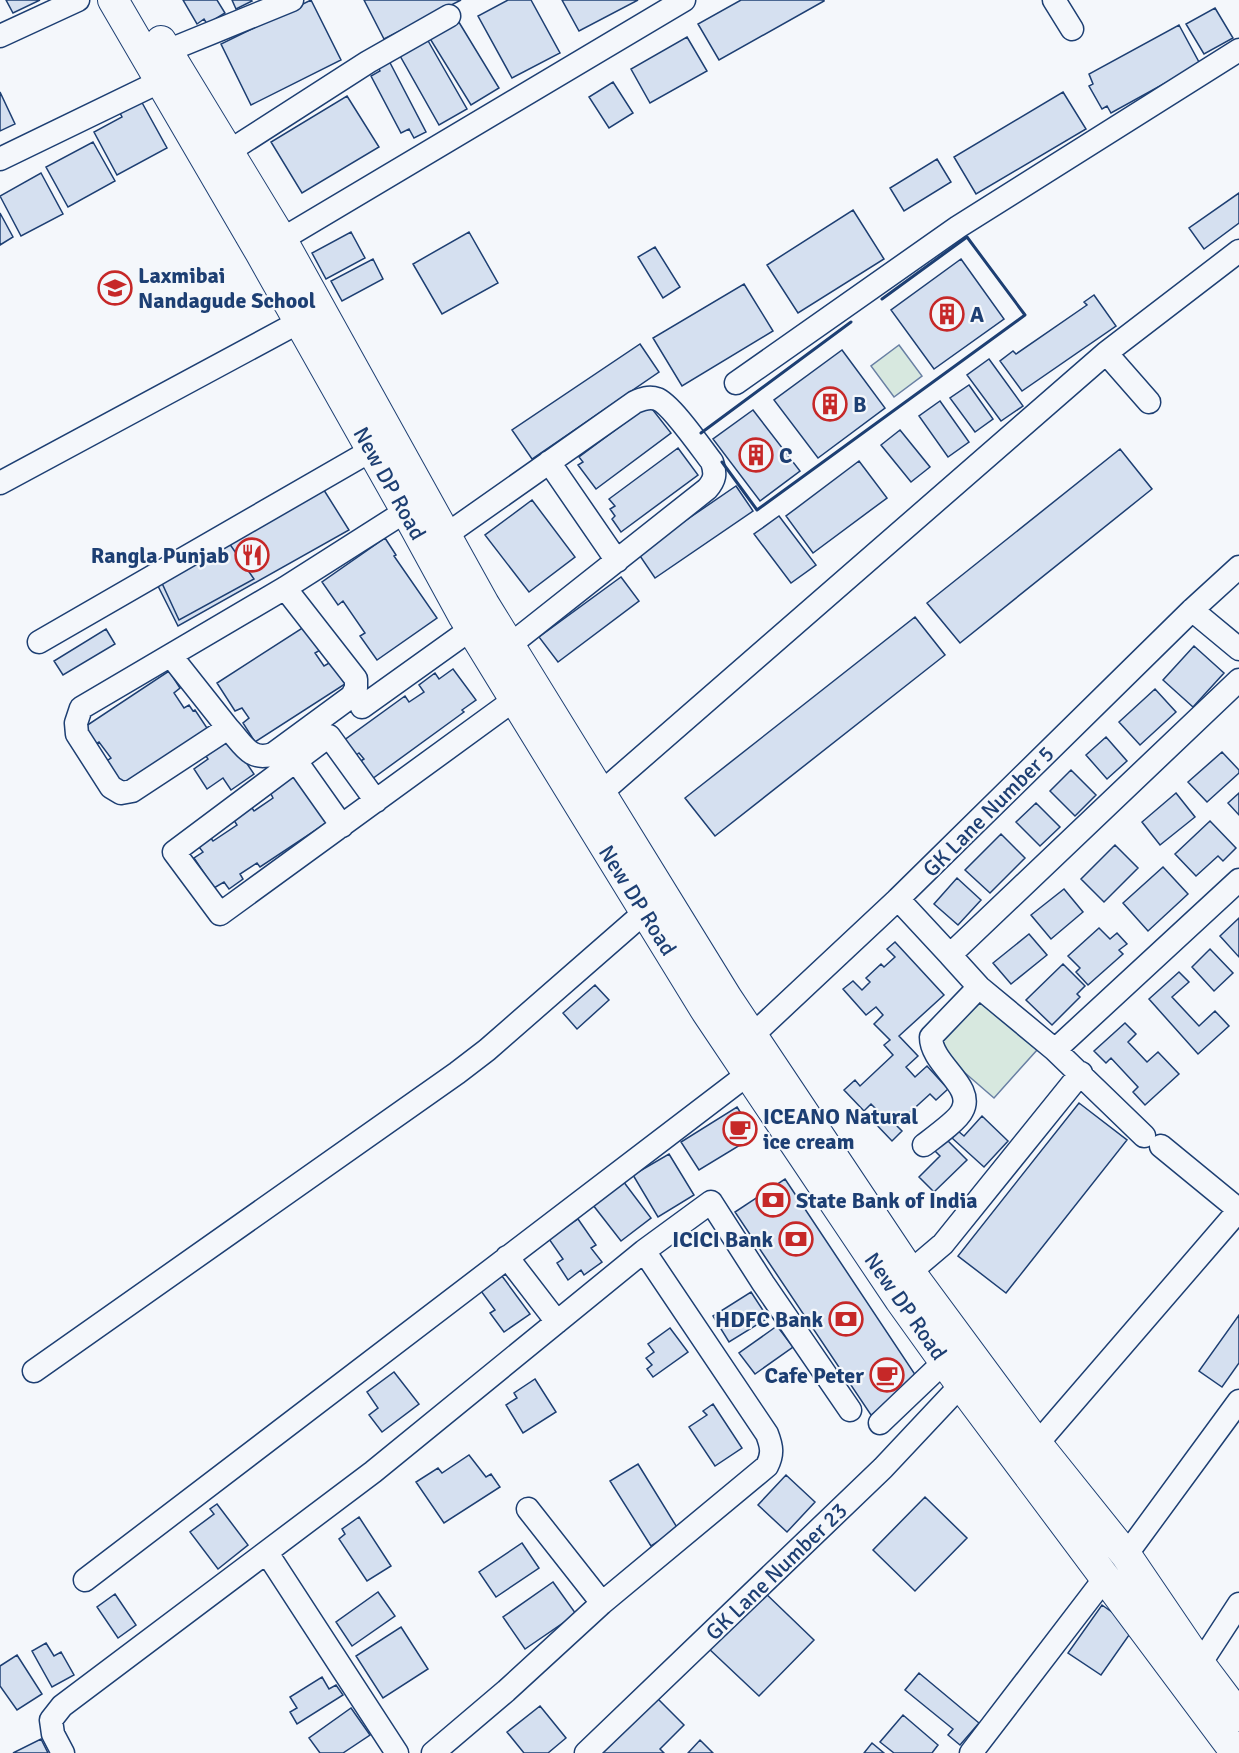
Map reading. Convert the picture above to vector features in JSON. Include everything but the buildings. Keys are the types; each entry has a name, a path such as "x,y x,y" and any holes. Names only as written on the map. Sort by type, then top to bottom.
{"main road":[{"name":"New DP Road","path":"113,0 161,81 271,246 510,645 721,988 745,1054 889,1284 1105,1578 1231,1741"},
{"name":"New DP Road","path":"136,0 228,152 271,246 299,322 471,629 706,1011 745,1054 1037,1444 1126,1555 1200,1664 1231,1741"}],"street":[{"path":"0,36 78,0"},
{"path":"167,51 292,0"},
{"path":"271,246 684,0"},
{"path":"1054,0 1072,29"},
{"path":"228,152 368,62 449,16"},
{"path":"736,383 958,227 1239,50"},
{"path":"0,159 161,81"},
{"path":"602,792 1106,353 1239,251"},
{"path":"0,483 299,322"},
{"path":"1106,353 1149,402"},
{"path":"446,535 635,402 647,397 659,399 669,407 712,462 715,472 714,482 708,489 510,645"},
{"path":"39,642 372,450"},
{"path":"549,462 617,561"},
{"path":"228,728 132,791 121,794 111,787 77,734 76,723 81,708 285,588 406,511"},
{"name":"GK Lane Number 5","path":"85,1580 507,1257 745,1054 1192,610 1239,567"},
{"path":"171,656 228,728 254,755 263,758 273,754 352,696 356,688 356,679 352,673 285,588"},
{"path":"1192,610 1239,650"},
{"path":"362,707 471,629"},
{"path":"950,955 1239,680"},
{"path":"376,801 329,736 174,852 220,914 376,801 514,700"},
{"path":"296,761 342,825"},
{"path":"1055,1050 1239,880"},
{"path":"898,900 979,987 1081,1073 1153,1141 1239,1210 1037,1444"},
{"path":"34,1371 458,1073 645,912"},
{"path":"924,1145 962,1112 965,1102 964,1091 934,1054 931,1037 979,987"},
{"path":"910,1272 943,1244 1081,1073"},
{"path":"63,1753 53,1734 51,1720 62,1706 373,1472 644,1251 711,1202 850,1410"},
{"path":"433,1753 506,1691 602,1603 767,1467 772,1457 772,1447 767,1434 644,1251"},
{"path":"507,1257 557,1322"},
{"path":"880,1422 953,1373"},
{"name":"GK Lane Number 23","path":"586,1753 883,1468 953,1373"},
{"path":"1126,1555 1239,1401"},
{"path":"528,1509 602,1603"},
{"path":"267,1553 397,1753"},
{"path":"971,1753 1105,1578"},
{"path":"1200,1664 1239,1604"}],"shaded area":[{"path":"899,345 922,376 894,397 871,366"},
{"path":"978,998 1037,1050 994,1098 935,1047"}],"wall":[{"path":"722,462 757,510 1025,315 967,237 882,299"},
{"path":"701,433 851,322"}],"place":[{"name":"Laxmibai Nandagude School","path":"115,288"},
{"name":"A","path":"947,314"},
{"name":"B","path":"830,404"},
{"name":"C","path":"756,455"},
{"name":"Rangla Punjab","path":"252,555"},
{"name":"ICEANO Natural ice cream","path":"740,1129"},
{"name":"State Bank of India","path":"773,1200"},
{"name":"ICICI Bank","path":"796,1239"},
{"name":"HDFC Bank","path":"846,1319"},
{"name":"Cafe Peter","path":"887,1375"}]}
